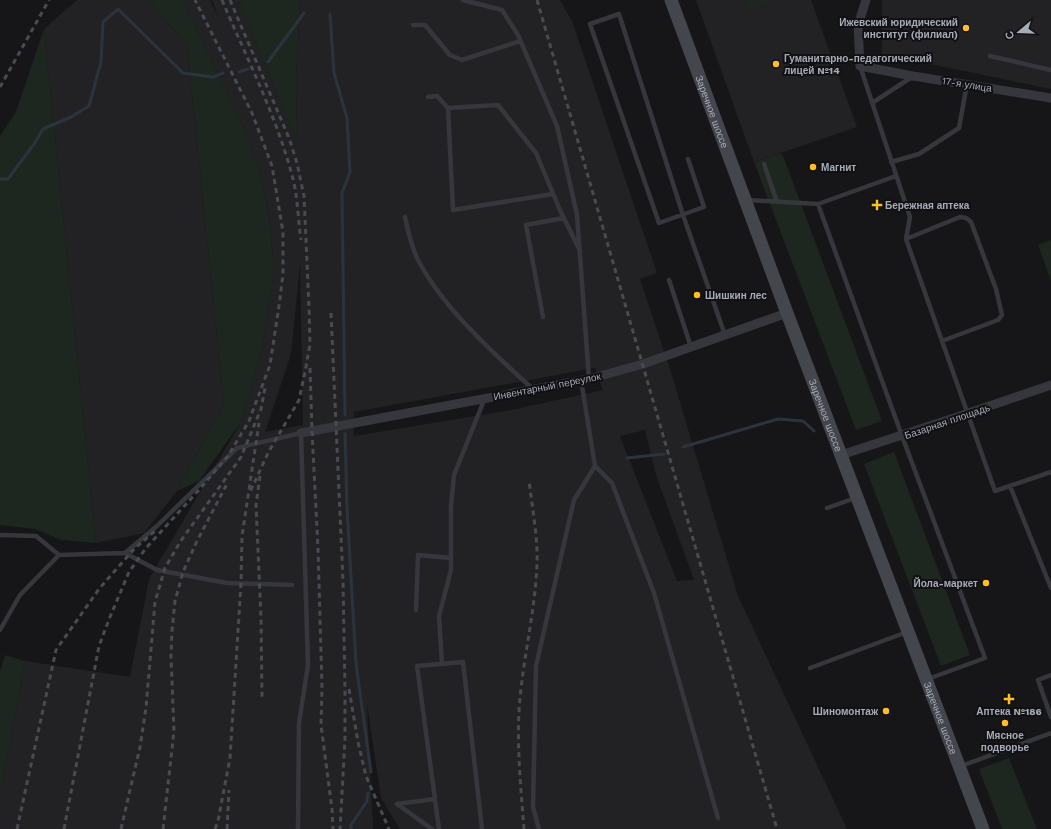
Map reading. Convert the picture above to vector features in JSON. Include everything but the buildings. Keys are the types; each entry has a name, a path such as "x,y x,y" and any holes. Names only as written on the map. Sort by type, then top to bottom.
{"main road":[{"name":"Заречное шоссе","path":"670,0 787,313 842,455 907,632 960,766 983,829"}],"street":[{"path":"860,66 858,25 866,0"},
{"name":"17-я улица","path":"860,66 1051,98"},
{"name":"Инвентарный переулок","path":"301,432 585,379 643,364 787,313"},
{"name":"Базарная площадь","path":"842,455 967,414 1051,384"}],"lane":[{"path":"463,0 502,10 520,41 556,126 577,215 580,251 585,379 595,466 574,500 536,666 533,807 539,829"},
{"path":"688,159 704,207 683,215 659,223 590,24 618,14 683,215 725,335"},
{"path":"413,26 425,25 450,55 462,60 520,41"},
{"path":"990,56 1051,70"},
{"path":"860,66 910,218 906,239 995,491 1051,472"},
{"path":"872,103 913,76"},
{"path":"891,162 919,154 959,128 967,84"},
{"path":"428,97 437,96 448,108 453,210 553,194"},
{"path":"448,108 498,105 536,153 553,194 580,251"},
{"path":"764,164 777,202"},
{"path":"745,200 818,204 896,176"},
{"path":"818,204 902,436 985,658 926,680"},
{"path":"405,217 409,238 418,260 434,286 468,327 533,389"},
{"path":"543,317 526,225 564,218"},
{"path":"906,239 960,218 966,218 971,222 996,289 1002,315 998,320 942,341"},
{"path":"669,280 691,347"},
{"path":"442,664 439,616 451,570 451,506 454,475 485,398"},
{"path":"125,553 157,526 237,448 301,432 308,665 299,723 298,829"},
{"path":"595,466 612,483 654,593 718,818"},
{"path":"1010,486 1051,588"},
{"path":"827,508 857,498"},
{"path":"0,535 36,536 58,555 125,553 157,570 227,583 292,585"},
{"path":"0,630 20,595 58,555"},
{"path":"416,610 418,555 451,558"},
{"path":"810,668 907,632"},
{"path":"439,829 416,666 463,662 482,829"},
{"path":"1051,675 1038,680 1051,717"},
{"path":"960,766 1051,734"},
{"path":"432,829 398,804 435,799"}],"shaded area":[{"path":"77,0 148,0 187,45 224,404 177,491 144,533 96,543 44,29"},
{"path":"148,0 183,0 243,126 261,175 270,223 274,272 262,350 241,422 199,481 177,491 224,404 187,45"},
{"path":"183,0 210,0 220,21 212,0 238,0 297,141 296,79 300,0 560,0 572,21 657,273 640,279 671,372 738,596 847,829 400,829 381,798 367,704 373,829 0,829 0,797 25,661 130,677 149,579 241,422 262,350 274,272 270,223 261,175 243,126","holes":["300,265 303,425 265,432 291,354","595,368 603,390 511,410 354,436 354,412","645,430 656,475 694,580 677,581 620,436"]},
{"path":"238,0 300,0 296,79 297,142"},
{"name":"Гуманитарно-педагогический лицей №14","path":"696,0 811,0 857,127 754,162"},
{"path":"745,0 774,0 774,1 747,9"},
{"name":"Ижевский юридический институт (филиал)","path":"882,0 1051,0 1051,89 882,54"},
{"path":"44,29 96,543 61,540 35,529 0,525 0,136 16,112"},
{"path":"782,153 882,421 856,430 754,162"},
{"path":"1051,240 1051,281 1038,245"},
{"path":"894,452 970,655 941,666 864,464"},
{"path":"5,655 25,661 0,797 0,671"},
{"path":"1009,758 1037,829 1002,829 979,769"}],"waterway":[{"path":"0,179 8,179 34,144 43,129 71,117 89,106 101,62 103,22 118,9 183,73 213,77 223,73"},
{"path":"268,62 304,13"},
{"path":"330,14 334,73 347,118 350,172 342,193 345,415"},
{"path":"239,72 248,69"},
{"path":"683,447 778,419 803,421 814,431"},
{"path":"345,434 347,507 356,664 371,772"},
{"path":"627,458 664,454"},
{"path":"351,829 351,825 367,801 368,793"}],"railway":[{"path":"0,87 49,0"},
{"path":"64,829 99,646 129,572 146,548 228,456 249,421 270,365 283,273 283,232 272,166 252,113 195,0"},
{"path":"222,0 279,133 295,187 301,240"},
{"path":"230,0 289,138 297,163 304,196 309,307 310,344 299,400 268,453 250,492"},
{"path":"537,0 777,829"},
{"path":"331,313 343,581 345,691 345,739 340,829"},
{"path":"310,368 318,549 322,687 321,725 332,809 333,829"},
{"path":"121,829 140,747 146,708 155,602 165,568 180,542 241,457 261,409 265,388"},
{"path":"215,829 218,821 230,758 241,583 242,536 259,423"},
{"path":"260,476 256,505 261,618 262,697"},
{"path":"524,829 519,755 519,711 534,601 537,564 536,532 529,480"},
{"path":"163,829 174,731 171,656 175,601 183,572 197,541 228,482"},
{"path":"17,829 56,650 99,589 135,548 155,531"},
{"path":"349,689 358,742 366,776 389,829"},
{"path":"227,829 229,790"}],"place":[{"name":"Ижевский юридический институт (филиал)","path":"966,28"},
{"name":"Гуманитарно-педагогический лицей №14","path":"776,64"},
{"name":"Магнит","path":"813,167"},
{"name":"Бережная аптека","path":"877,205"},
{"name":"Шишкин лес","path":"697,295"},
{"name":"Йола-маркет","path":"986,583"},
{"name":"Аптека №186","path":"1009,699"},
{"name":"Шиномонтаж","path":"886,711"},
{"name":"Мясное подворье","path":"1005,723"}]}
